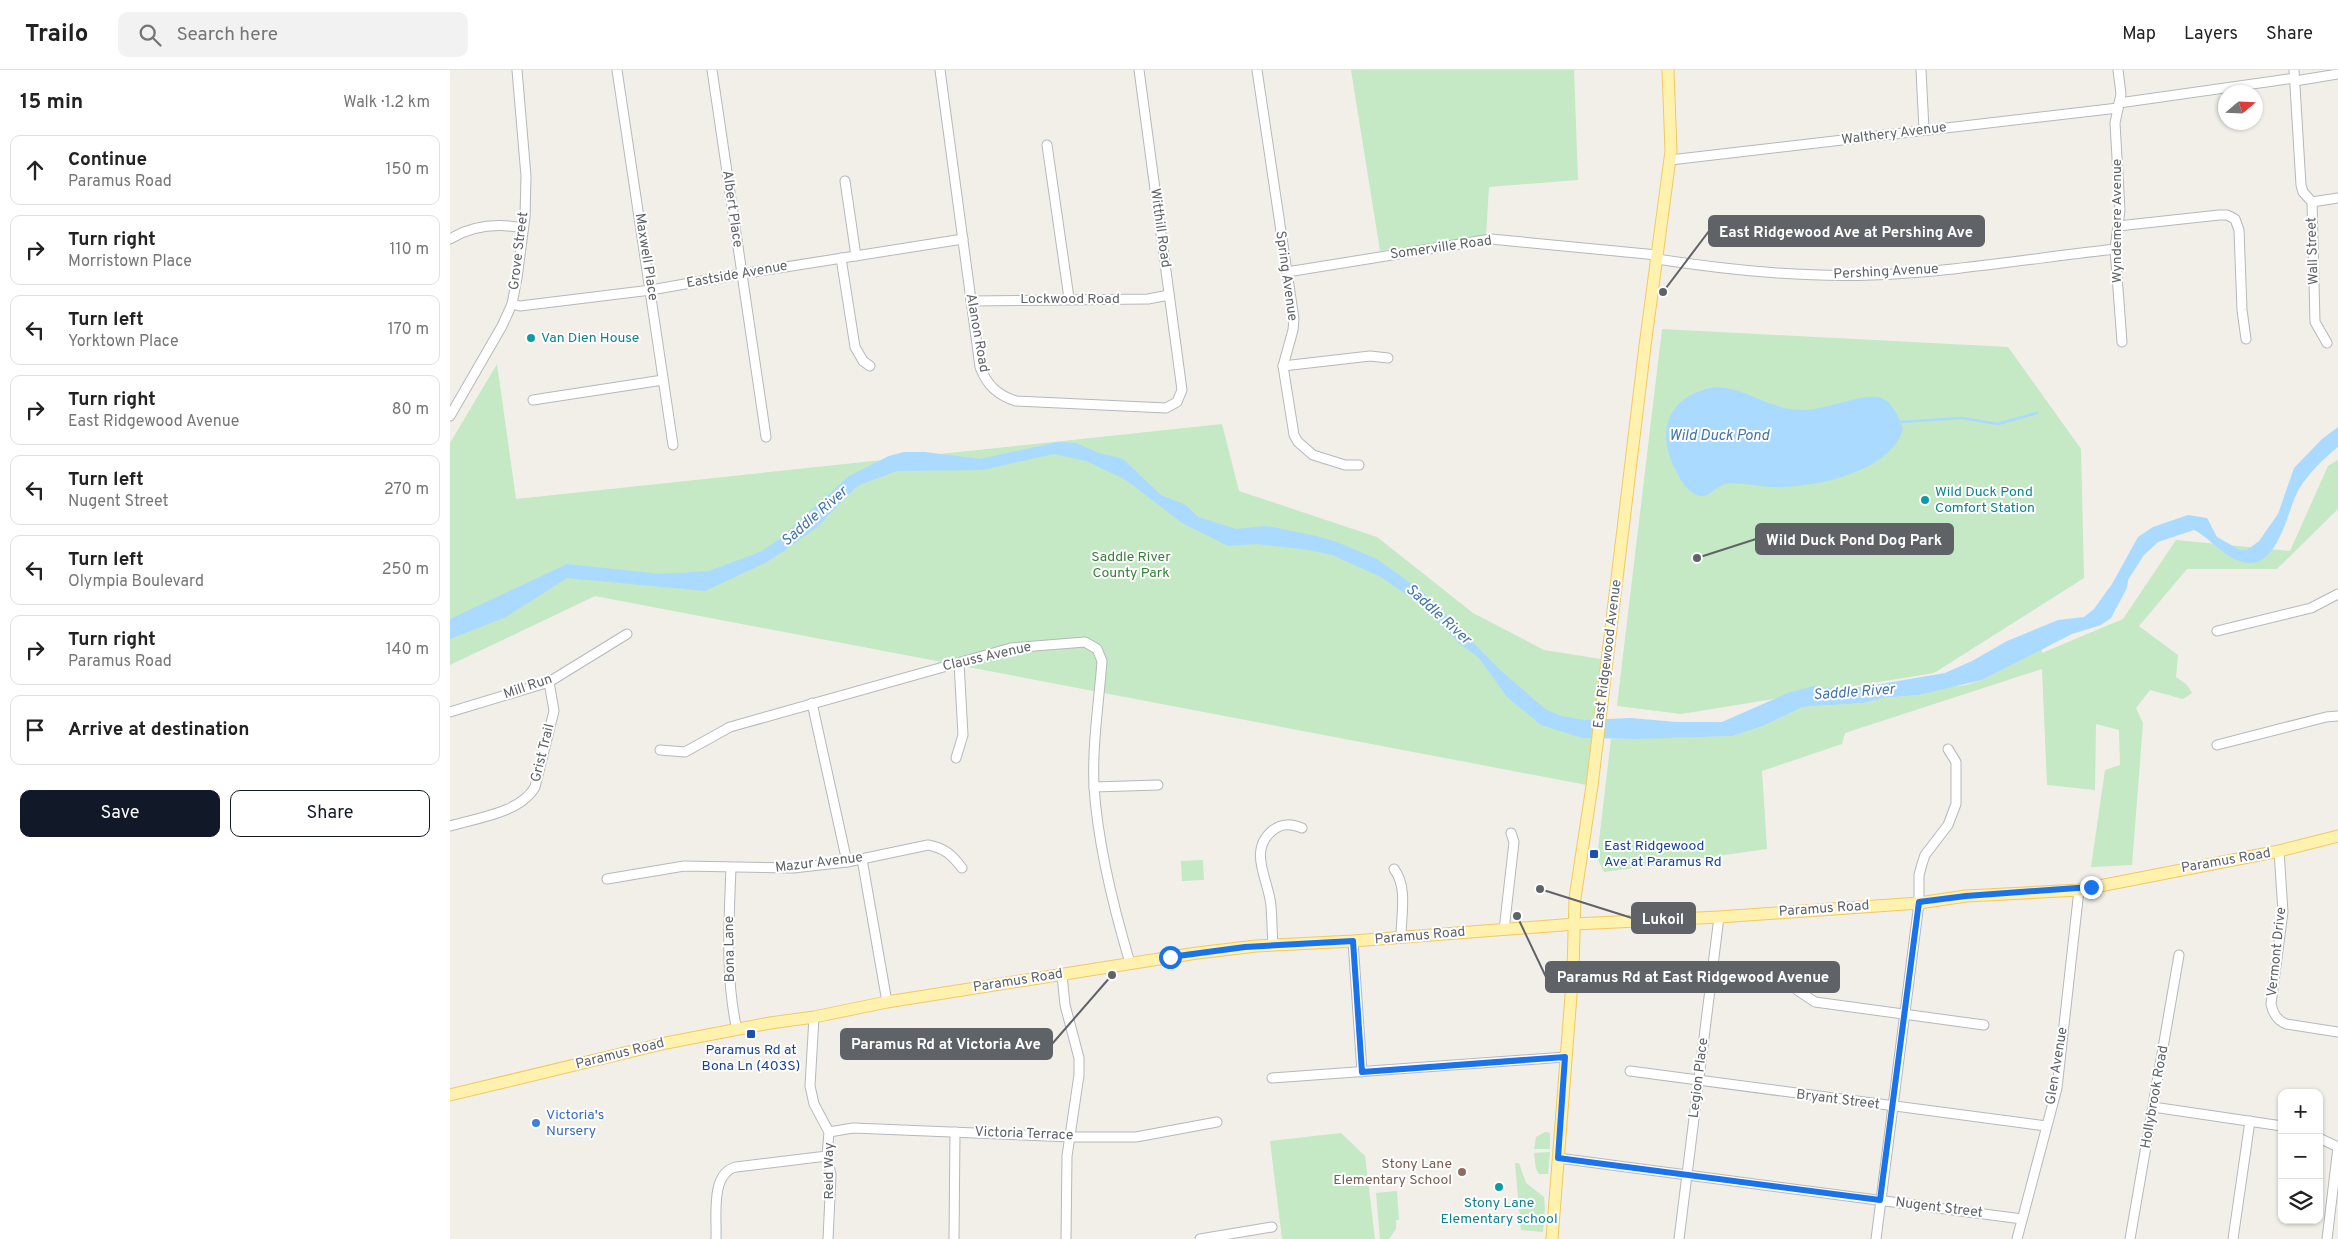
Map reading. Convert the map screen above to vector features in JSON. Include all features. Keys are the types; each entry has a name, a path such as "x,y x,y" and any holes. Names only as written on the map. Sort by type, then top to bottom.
{"main road":[{"name":"East Ridgewood Avenue","path":"1552,1239 1575,924 1575,898 1580,873 1672,151 1668,70"},
{"name":"Paramus Road","path":"450,1095 666,1043 814,1018 887,1002 1130,963 1272,945 1353,941 1575,924 1719,917 1919,902 1966,896 2079,890 2278,851 2338,836"}],"street":[{"name":"Grove Street","path":"450,416 502,326 512,304 524,228 526,176 517,70"},
{"name":"Maxwell Place","path":"617,70 674,445"},
{"name":"Albert Place","path":"712,70 766,437"},
{"name":"Alanon Road","path":"940,70 980,367 990,386 1006,398 1026,402 1166,408 1177,402 1181,386"},
{"name":"Witthill Road","path":"1139,70 1181,386"},
{"name":"Spring Avenue","path":"1257,70 1294,319 1284,366 1294,435 1303,449 1313,455 1346,465 1359,465"},
{"path":"1921,70 1924,130"},
{"name":"Wyndemere Avenue","path":"2118,70 2121,94 2115,123 2120,210 2115,249 2122,342"},
{"name":"Walthery Avenue","path":"1670,160 2118,105 2295,76 2338,74"},
{"name":"Wall Street","path":"2295,76 2300,184 2303,192 2312,202 2315,322 2327,343"},
{"path":"1047,145 1069,298"},
{"path":"844,181 856,256"},
{"path":"2312,202 2338,198"},
{"path":"2118,226 2227,215 2234,218 2239,230 2242,310 2246,338"},
{"path":"450,239 471,229 484,226 496,225 524,228"},
{"name":"Eastside Avenue","path":"512,304 520,306 651,290 962,239"},
{"name":"Somerville Road","path":"1286,272 1491,239 1657,257"},
{"name":"Pershing Avenue","path":"1657,257 1757,272 1803,275 1871,275 1918,272 2115,249"},
{"path":"841,258 855,347 863,361 870,366"},
{"name":"Lockwood Road","path":"971,301 1069,298 1148,299 1169,296"},
{"path":"1284,366 1370,356 1388,358"},
{"path":"534,400 663,380"},
{"path":"2217,631 2311,608 2338,594"},
{"name":"Mill Run","path":"450,712 549,682 627,634"},
{"name":"Clauss Avenue","path":"660,750 685,752 730,727 1012,648 1079,641 1091,644 1096,648 1102,661 1094,787 1109,888 1130,963"},
{"path":"956,758 963,734 959,663"},
{"name":"Grist Trail","path":"450,826 517,806 530,795 535,787 554,711 549,682"},
{"path":"812,703 847,862"},
{"path":"2217,745 2326,717 2338,716"},
{"path":"1876,1239 1919,902 1919,875 1926,855 1948,825 1956,804 1956,762 1948,750"},
{"path":"1094,787 1158,785"},
{"path":"1272,945 1271,905 1261,872 1259,857 1270,833 1277,828 1285,824 1302,828"},
{"path":"1504,930 1514,842 1511,833"},
{"name":"Mazur Avenue","path":"606,879 670,867 793,868 847,862 928,845 946,850 962,868"},
{"name":"Vermont Drive","path":"2278,851 2283,912 2271,1004 2272,1011 2280,1021 2286,1024 2338,1032"},
{"path":"862,859 887,1002"},
{"name":"Bona Lane","path":"731,868 730,964 732,1005 737,1030"},
{"path":"1394,869 1400,877 1402,886 1401,937"},
{"name":"Glen Avenue","path":"2016,1239 2057,1088 2079,890"},
{"name":"Legion Place","path":"1679,1239 1719,917"},
{"path":"1353,941 1362,1072"},
{"name":"Hollybrook Road","path":"2130,1239 2179,954"},
{"path":"1062,975 1064,1005 1079,1058 1078,1091 1066,1176 1066,1239"},
{"path":"1797,990 1815,1002 1984,1024"},
{"name":"Reid Way","path":"814,1018 811,1095 829,1132 828,1239"},
{"path":"1272,1078 1565,1057"},
{"name":"Bryant Street","path":"1630,1071 2046,1126"},
{"path":"2153,1107 2278,1125"},
{"path":"2233,1239 2250,1121"},
{"name":"Victoria Terrace","path":"829,1132 852,1128 1070,1137 1136,1137 1217,1122"},
{"path":"954,1239 955,1132"},
{"path":"2323,1140 2338,1147 2327,1239"},
{"path":"716,1239 718,1182 725,1172 736,1167 828,1156"},
{"name":"Nugent Street","path":"1558,1158 2022,1218"},
{"path":"1200,1239 1272,1227"}],"green space":[{"path":"1351,70 1574,70 1578,180 1489,187 1486,236 1380,251"},
{"path":"1662,329 2008,347 2081,449 2084,578 1934,673 1681,714 1617,706"},
{"name":"Saddle River County Park","path":"497,364 516,499 1222,424 1239,491 1377,537 1473,613 1544,650 1607,660 1592,786 595,596 450,665 450,443"},
{"path":"2338,460 2338,509 2277,569 2187,569 2139,626 2178,655 2176,677 2187,685 2192,693 2183,699 2150,690 2136,708 2143,723 2132,865 2091,867 2105,770 2120,765 2119,730 2096,724 2095,790 2047,785 2042,669 1845,733 1842,744 1762,771 1767,849 1604,872 1597,858 1611,739 1733,736 1763,726 1803,707 1864,703 1883,698 1918,695 1941,688 1966,685 1982,680 2042,649 2042,653 2123,619 2176,540 2290,551 2328,466"},
{"path":"1203,860 1204,880 1182,881 1181,861"},
{"path":"1545,1132 1550,1133 1550,1149 1534,1149 1536,1137"},
{"path":"1341,1133 1365,1156 1375,1239 1282,1239 1270,1141"},
{"path":"1550,1152 1548,1174 1539,1174 1536,1169 1534,1153"},
{"path":"1515,1163 1519,1163 1526,1183 1544,1197 1543,1232 1521,1230"},
{"path":"1397,1191 1399,1220 1396,1220 1396,1229 1389,1239 1380,1239 1376,1193"}],"water":[{"name":"Wild Duck Pond","path":"1716,387 1738,391 1781,407 1803,410 1821,408 1862,398 1878,397 1891,405 1903,429 1896,444 1883,456 1868,467 1849,474 1791,487 1730,483 1721,486 1707,495 1700,496 1691,492 1674,467 1666,439 1667,426 1671,415 1678,405 1688,397 1700,391"},
{"name":"Saddle River","path":"2338,427 2338,447 2317,466 2303,483 2295,497 2276,544 2269,554 2260,561 2250,563 2234,559 2194,530 2158,542 2144,555 2128,580 2127,588 2111,618 2101,625 2072,634 1982,680 1918,695 1883,698 1864,703 1803,707 1763,726 1733,736 1637,739 1582,738 1541,725 1507,697 1479,658 1458,642 1419,603 1381,577 1332,555 1309,550 1257,544 1228,546 1182,523 1126,480 1086,461 1054,454 983,470 897,471 856,487 817,527 784,551 765,563 705,591 567,578 506,617 450,639 450,619 567,564 660,574 709,571 760,552 777,541 849,476 889,456 904,452 925,452 980,459 1058,442 1076,443 1099,453 1123,459 1161,495 1186,505 1198,517 1236,529 1267,526 1316,536 1337,542 1377,559 1423,592 1499,669 1545,709 1561,716 1584,720 1631,718 1676,722 1722,722 1788,693 1814,686 1829,688 1863,687 1945,673 1972,661 2007,641 2058,620 2084,617 2094,609 2112,584 2138,537 2153,527 2188,515 2207,518 2217,537 2240,550 2247,550 2259,541 2278,514 2294,468 2322,439"}],"waterway":[{"path":"1901,422 1962,418 1998,424 2037,413"}],"place":[{"name":"East Ridgewood Ave at Pershing Ave","path":"1663,292"},
{"name":"Van Dien House","path":"531,338"},
{"name":"Wild Duck Pond Comfort Station","path":"1925,500"},
{"name":"Wild Duck Pond Dog Park","path":"1697,558"},
{"name":"East Ridgewood Ave at Paramus Rd","path":"1594,854"},
{"name":"Lukoil","path":"1540,889"},
{"name":"Paramus Rd at East Ridgewood Avenue","path":"1517,916"},
{"name":"Paramus Rd at Victoria Ave","path":"1112,975"},
{"name":"Paramus Rd at Bona Ln (403S)","path":"751,1034"},
{"name":"Victoria's Nursery","path":"536,1123"},
{"name":"Stony Lane Elementary School","path":"1462,1172"},
{"name":"Stony Lane Elementary school","path":"1499,1187"}],"route":[{"path":"1170,957 1245,947 1353,941 1362,1072 1565,1057 1558,1158 1880,1200 1919,902 1966,896 2079,890 2091,887"}]}
